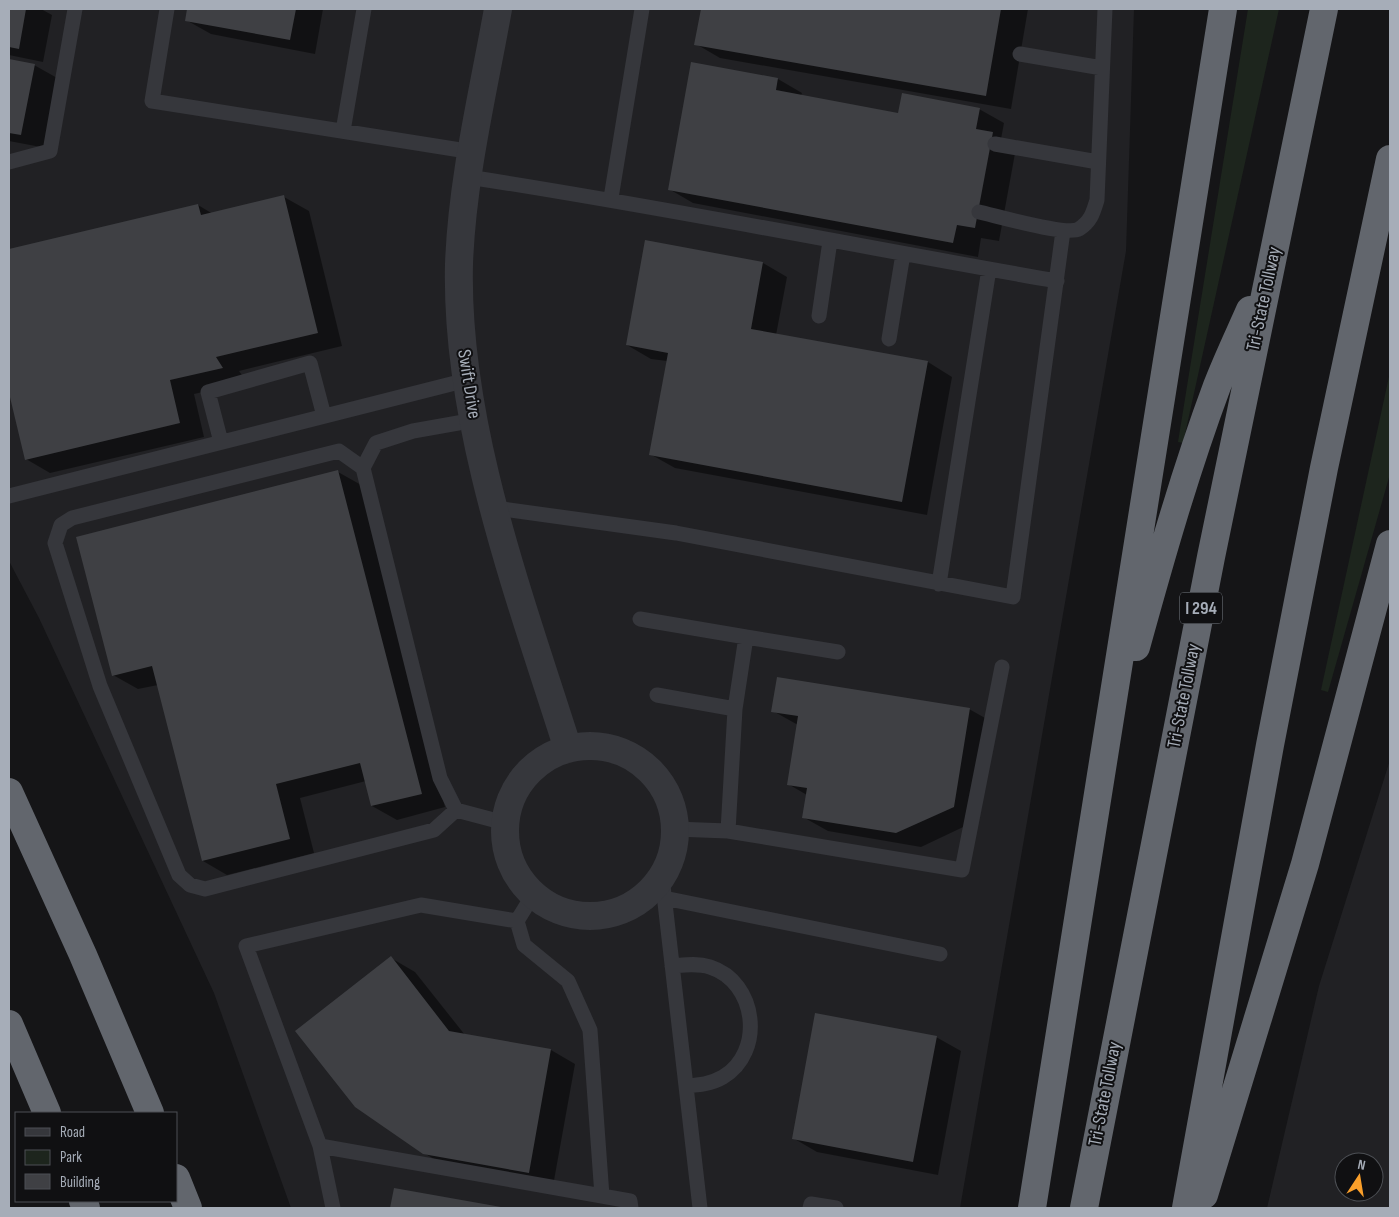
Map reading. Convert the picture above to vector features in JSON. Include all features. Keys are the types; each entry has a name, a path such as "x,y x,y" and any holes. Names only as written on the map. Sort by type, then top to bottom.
{"highway":[{"path":"1032,1208 1223,9"},
{"name":"Tri-State Tollway","path":"1084,1208 1211,557 1324,9"},
{"path":"1186,1208 1270,745 1324,468 1390,159"},
{"path":"1101,772 1170,524 1194,451 1217,386 1273,255"},
{"path":"1200,1208 1305,864 1390,544"},
{"path":"9,792 83,955 150,1112"},
{"path":"9,1024 47,1112"},
{"path":"178,1183 188,1208"}],"street":[{"name":"Swift Drive","path":"498,9 463,209 459,265 460,320 467,380 508,561 568,749"},
{"path":"593,746 618,751 641,763 659,781 671,804 675,829 672,854 663,888 616,912 587,916 558,910 533,895 520,880 510,862 505,824 511,798 524,776 544,759 568,749 593,746"}],"lane":[{"path":"9,162 50,151 75,9"},
{"path":"167,9 152,101 343,131 611,198 785,230 830,241 1057,281"},
{"path":"343,131 364,9"},
{"path":"611,198 642,9"},
{"path":"979,212 1063,231 1077,230 1092,218 1097,200 1105,9"},
{"path":"1020,54 1102,68"},
{"path":"995,144 1098,162"},
{"path":"495,508 676,534 1013,597 1063,231"},
{"path":"818,316 830,241"},
{"path":"889,340 903,254"},
{"path":"939,584 989,269"},
{"path":"221,442 208,392 310,363 324,416"},
{"path":"9,496 467,380"},
{"path":"363,468 376,443 413,431 475,420"},
{"path":"456,810 434,830 205,889 190,886 179,875 100,686 55,543 61,525 72,518 339,451 363,468 440,778 456,810 505,824"},
{"path":"640,620 838,652"},
{"path":"728,831 735,709 746,637"},
{"path":"675,829 728,831 962,870 1002,667"},
{"path":"658,695 735,709"},
{"path":"700,1208 663,888 940,954"},
{"path":"533,895 517,921 524,945 568,981 590,1030 602,1196"},
{"path":"332,1208 320,1146 246,946 421,905 517,921"},
{"path":"672,966 691,964 711,967 728,977 741,991 750,1009 752,1028 748,1047 738,1064 723,1077 706,1084 686,1086"},
{"path":"320,1146 630,1201 631,1208"},
{"path":"810,1208 811,1204 836,1208"}],"shaded area":[{"path":"9,9 1134,9 1126,251 960,1208 291,1208 214,993 39,618 9,561"},
{"path":"1390,760 1390,1208 1267,1208 1319,986"}],"green space":[{"path":"1248,9 1279,9 1183,443 1178,442"},
{"path":"1390,372 1390,474 1328,692 1321,690"}],"building":[{"path":"9,9 26,9 19,49 9,47"},
{"path":"187,9 296,9 290,40 185,21"},
{"path":"701,9 1001,9 986,96 694,45"},
{"path":"9,59 35,64 21,135 9,133"},
{"path":"691,62 778,78 776,90 898,113 902,93 980,108 976,129 993,132 975,228 957,225 953,243 668,190"},
{"path":"284,195 318,333 216,357 223,368 170,380 180,423 25,460 9,393 9,249 198,204 201,215"},
{"path":"645,240 763,262 751,329 928,361 902,502 649,455 668,353 626,345"},
{"path":"338,470 422,794 371,806 360,763 276,784 290,839 202,861 152,666 112,676 76,537"},
{"path":"777,677 970,708 954,807 896,833 802,818 807,788 787,785 798,716 771,712"},
{"path":"391,956 449,1031 551,1049 529,1173 423,1154 355,1107 295,1031"},
{"path":"815,1013 937,1036 913,1162 792,1139"},
{"path":"394,1188 501,1207 501,1208 390,1208"}]}
